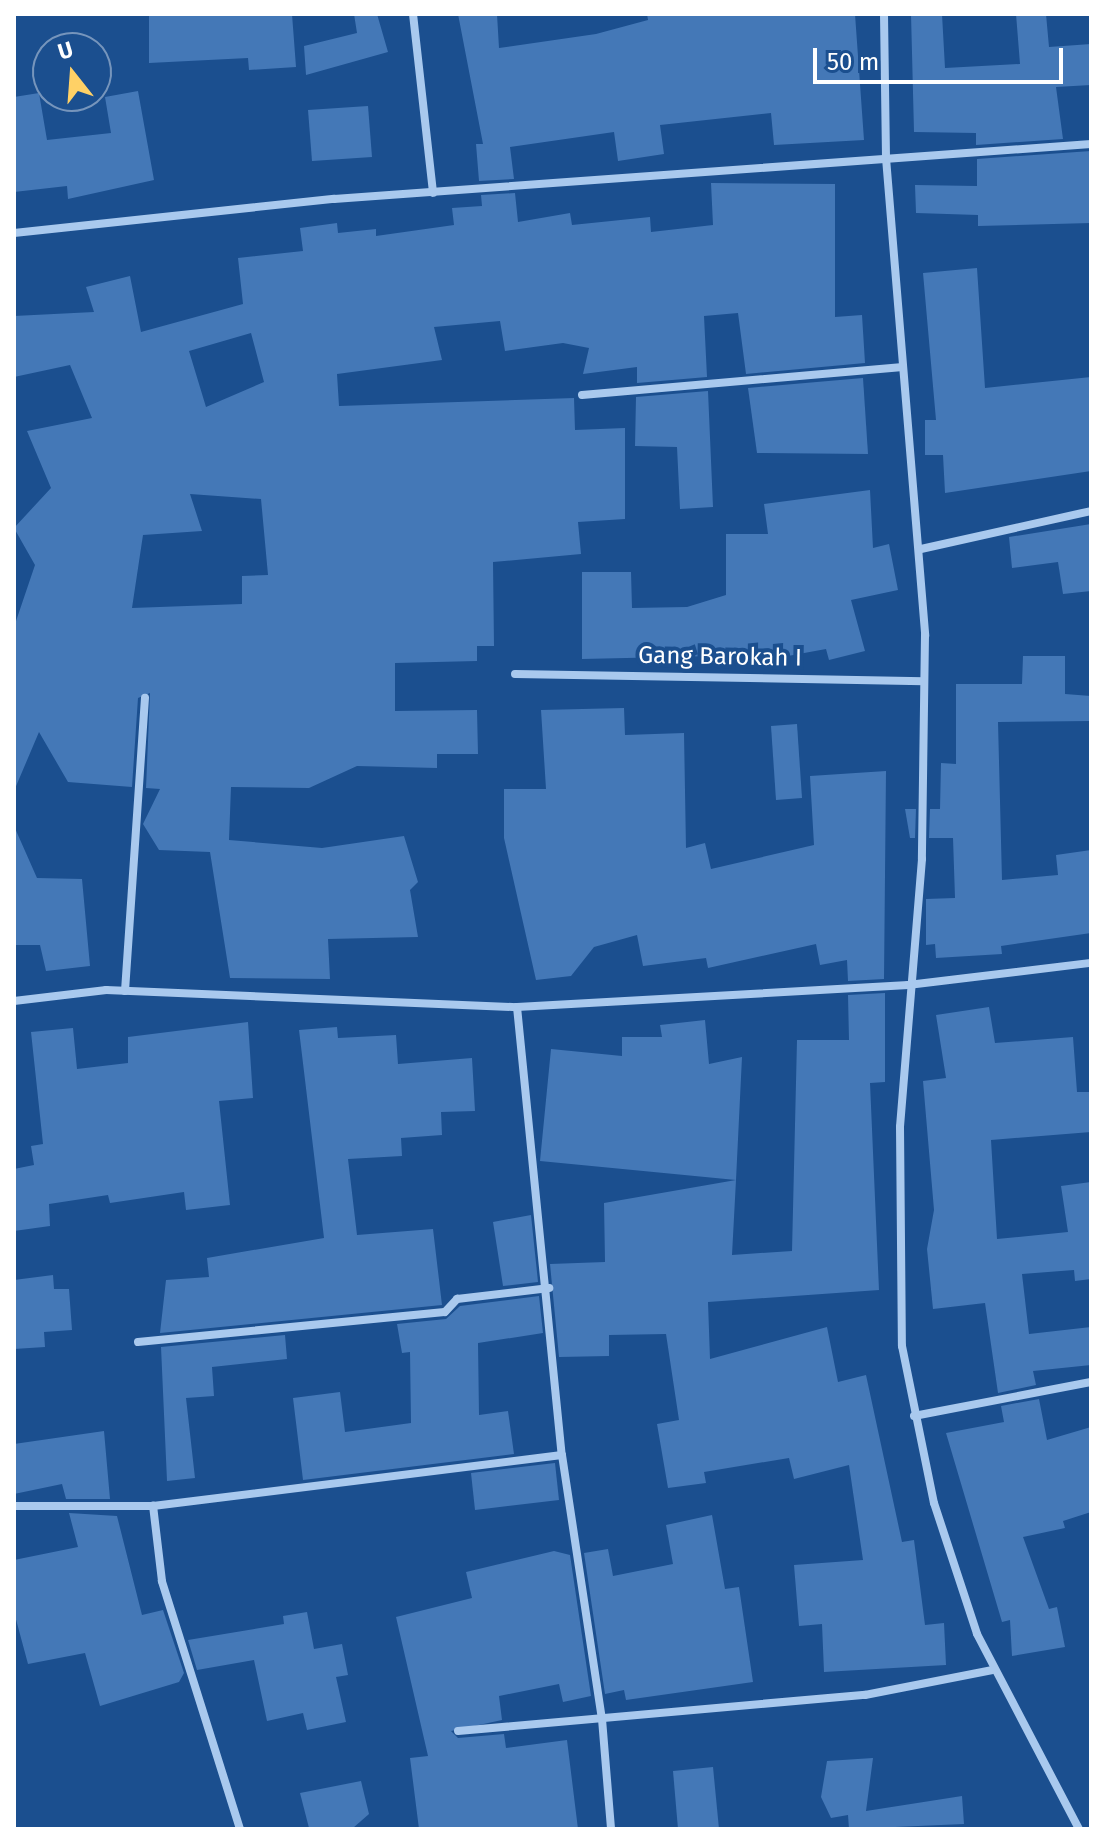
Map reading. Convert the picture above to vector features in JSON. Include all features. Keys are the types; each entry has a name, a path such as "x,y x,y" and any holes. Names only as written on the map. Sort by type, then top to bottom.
{"street":[{"path":"413,14 433,193"},
{"path":"884,14 886,158 921,549 924,681 922,859 908,985 902,1346 934,1503 993,1670 1079,1829"},
{"path":"14,233 433,193 1091,144"},
{"path":"582,395 903,367"},
{"path":"921,549 1091,511"},
{"name":"Gang Barokah I","path":"515,674 924,681"},
{"path":"125,991 145,698"},
{"path":"14,1001 125,991 517,1007 908,985 1091,963"},
{"path":"517,1007 549,1288 562,1455 602,1719 611,1829"},
{"path":"138,1342 445,1312 457,1299 549,1288"},
{"path":"914,1416 1091,1382"},
{"path":"14,1506 153,1506 562,1455"},
{"path":"153,1506 162,1581 240,1829"},
{"path":"458,1731 865,1695 993,1670"}],"building":[{"path":"149,14 292,14 296,67 249,70 248,58 149,63"},
{"path":"354,14 377,14 388,52 306,75 304,46 357,33"},
{"path":"458,14 497,14 499,48 596,34 648,20 647,14 855,14 864,140 774,145 771,113 660,125 664,154 618,161 614,132 510,147 514,179 479,181 476,144 483,144"},
{"path":"911,14 942,14 945,68 1020,64 1016,14 1046,14 1049,47 1091,44 1091,85 1056,87 1063,139 976,145 976,133 914,132"},
{"path":"138,91 154,180 68,199 67,186 14,192 14,97 32,94 32,112 42,112 47,140 111,133 108,112 112,112 112,96"},
{"path":"368,106 372,157 312,161 308,110"},
{"path":"1091,151 1091,223 978,226 978,215 916,213 915,185 977,186 977,159"},
{"path":"711,183 835,184 835,317 862,315 865,363 746,374 738,313 704,316 707,377 637,383 637,367 583,374 589,348 563,343 505,351 500,321 434,327 442,360 337,374 339,406 574,398 575,430 625,428 625,519 578,522 581,554 493,562 494,646 477,646 477,661 395,663 395,711 477,710 478,754 437,754 437,768 357,766 309,788 231,787 229,840 322,848 404,836 418,882 410,890 418,937 328,939 330,979 230,978 210,852 159,850 143,824 160,789 146,788 150,693 138,698 132,787 68,782 39,732 14,791 14,627 35,565 14,528 51,488 27,431 92,418 70,365 14,377 14,316 94,312 86,287 130,276 141,332 243,304 238,258 303,251 300,228 337,223 338,233 376,229 376,236 454,225 452,208 482,206 481,195 515,193 518,222 570,213 572,225 650,217 651,232 713,225","holes":["251,333 264,382 206,407 189,351","190,494 261,499 268,575 242,576 242,604 132,608 143,535 202,531"]},
{"path":"977,268 985,388 1091,377 1091,471 945,493 943,455 925,455 925,420 936,420 923,273"},
{"path":"863,378 868,454 757,453 748,388"},
{"path":"708,391 713,507 680,509 677,447 635,446 636,397"},
{"path":"870,490 873,548 889,544 898,590 851,600 865,651 829,660 826,649 760,661 759,655 582,659 582,572 631,572 632,608 687,607 726,595 726,534 768,534 764,504"},
{"path":"1091,524 1091,591 1063,594 1058,562 1012,568 1009,537"},
{"path":"1023,656 1065,656 1065,694 1091,696 1091,721 998,722 1002,880 1058,875 1056,855 1091,850 1091,933 1001,946 1002,954 936,958 935,944 926,945 926,899 955,898 953,838 929,838 930,809 940,809 941,763 956,764 956,684 1022,684"},
{"path":"624,708 625,735 684,733 686,848 705,843 711,869 814,845 810,776 886,771 884,979 848,981 847,960 820,965 816,944 708,968 706,958 643,966 637,935 594,947 571,976 536,980 504,838 504,789 546,789 541,710"},
{"path":"797,724 802,798 776,800 771,726"},
{"path":"905,809 916,809 915,838 910,838"},
{"path":"14,826 37,878 82,879 90,966 46,971 40,945 14,945"},
{"path":"885,993 885,1082 870,1083 879,1290 708,1302 710,1359 827,1327 838,1382 866,1375 902,1542 914,1540 925,1625 944,1623 946,1665 824,1672 822,1624 799,1626 794,1565 863,1560 849,1465 794,1479 789,1458 704,1472 706,1483 668,1488 657,1424 679,1420 666,1334 609,1335 609,1356 559,1357 550,1264 605,1262 604,1203 736,1180 732,1255 792,1251 797,1040 849,1040 848,995"},
{"path":"989,1007 995,1043 1073,1037 1077,1092 1089,1092 1091,1119 1091,1132 991,1140 997,1239 1068,1232 1061,1186 1091,1182 1091,1279 1075,1281 1074,1270 1022,1274 1029,1334 1091,1327 1091,1365 1033,1371 1036,1385 998,1393 985,1303 933,1309 927,1249 934,1210 923,1081 946,1078 936,1015"},
{"path":"705,1020 709,1064 742,1057 736,1180 540,1161 551,1049 622,1056 622,1037 662,1037 660,1025"},
{"path":"248,1022 253,1098 219,1101 230,1205 186,1210 184,1192 110,1203 108,1195 49,1204 50,1226 14,1231 14,1169 34,1165 31,1146 43,1144 31,1032 73,1028 77,1069 128,1063 128,1037"},
{"path":"337,1027 338,1038 396,1035 398,1064 472,1058 475,1111 441,1112 442,1135 401,1138 402,1156 348,1159 357,1235 433,1229 442,1305 160,1333 166,1280 209,1277 207,1258 324,1238 299,1030"},
{"path":"531,1215 538,1282 503,1286 493,1222"},
{"path":"53,1275 54,1289 69,1289 72,1330 44,1332 45,1347 14,1349 14,1280"},
{"path":"539,1296 543,1333 478,1343 479,1415 508,1411 514,1454 303,1480 293,1398 340,1392 345,1432 411,1423 410,1352 402,1353 397,1324 446,1319 460,1306"},
{"path":"285,1335 287,1359 212,1367 214,1396 186,1398 195,1478 167,1481 161,1347"},
{"path":"1039,1399 1047,1440 1091,1427 1091,1512 1063,1521 1065,1528 1023,1537 1049,1609 1057,1607 1065,1647 1012,1656 1010,1620 1002,1622 946,1433 1004,1422 1001,1406"},
{"path":"104,1431 110,1499 66,1499 62,1484 14,1494 14,1444"},
{"path":"555,1463 559,1500 475,1510 471,1473"},
{"path":"69,1513 117,1516 142,1615 163,1610 184,1673 179,1682 100,1706 85,1653 28,1664 14,1612 14,1560 78,1547"},
{"path":"712,1515 725,1589 739,1587 753,1682 626,1700 624,1690 605,1694 584,1553 608,1549 613,1576 673,1564 666,1525"},
{"path":"554,1551 570,1555 591,1696 563,1702 559,1684 499,1696 502,1720 451,1731 458,1738 504,1734 506,1748 567,1740 578,1829 419,1829 410,1758 428,1756 396,1617 472,1598 466,1572"},
{"path":"307,1612 314,1649 342,1644 348,1675 336,1677 346,1722 307,1730 303,1713 267,1721 254,1660 197,1670 188,1640 284,1624 283,1616"},
{"path":"873,1758 866,1811 962,1796 964,1824 849,1829 848,1815 831,1818 821,1797 827,1761"},
{"path":"713,1767 719,1829 678,1829 673,1771"},
{"path":"361,1781 369,1814 353,1828 309,1828 300,1793"}]}
